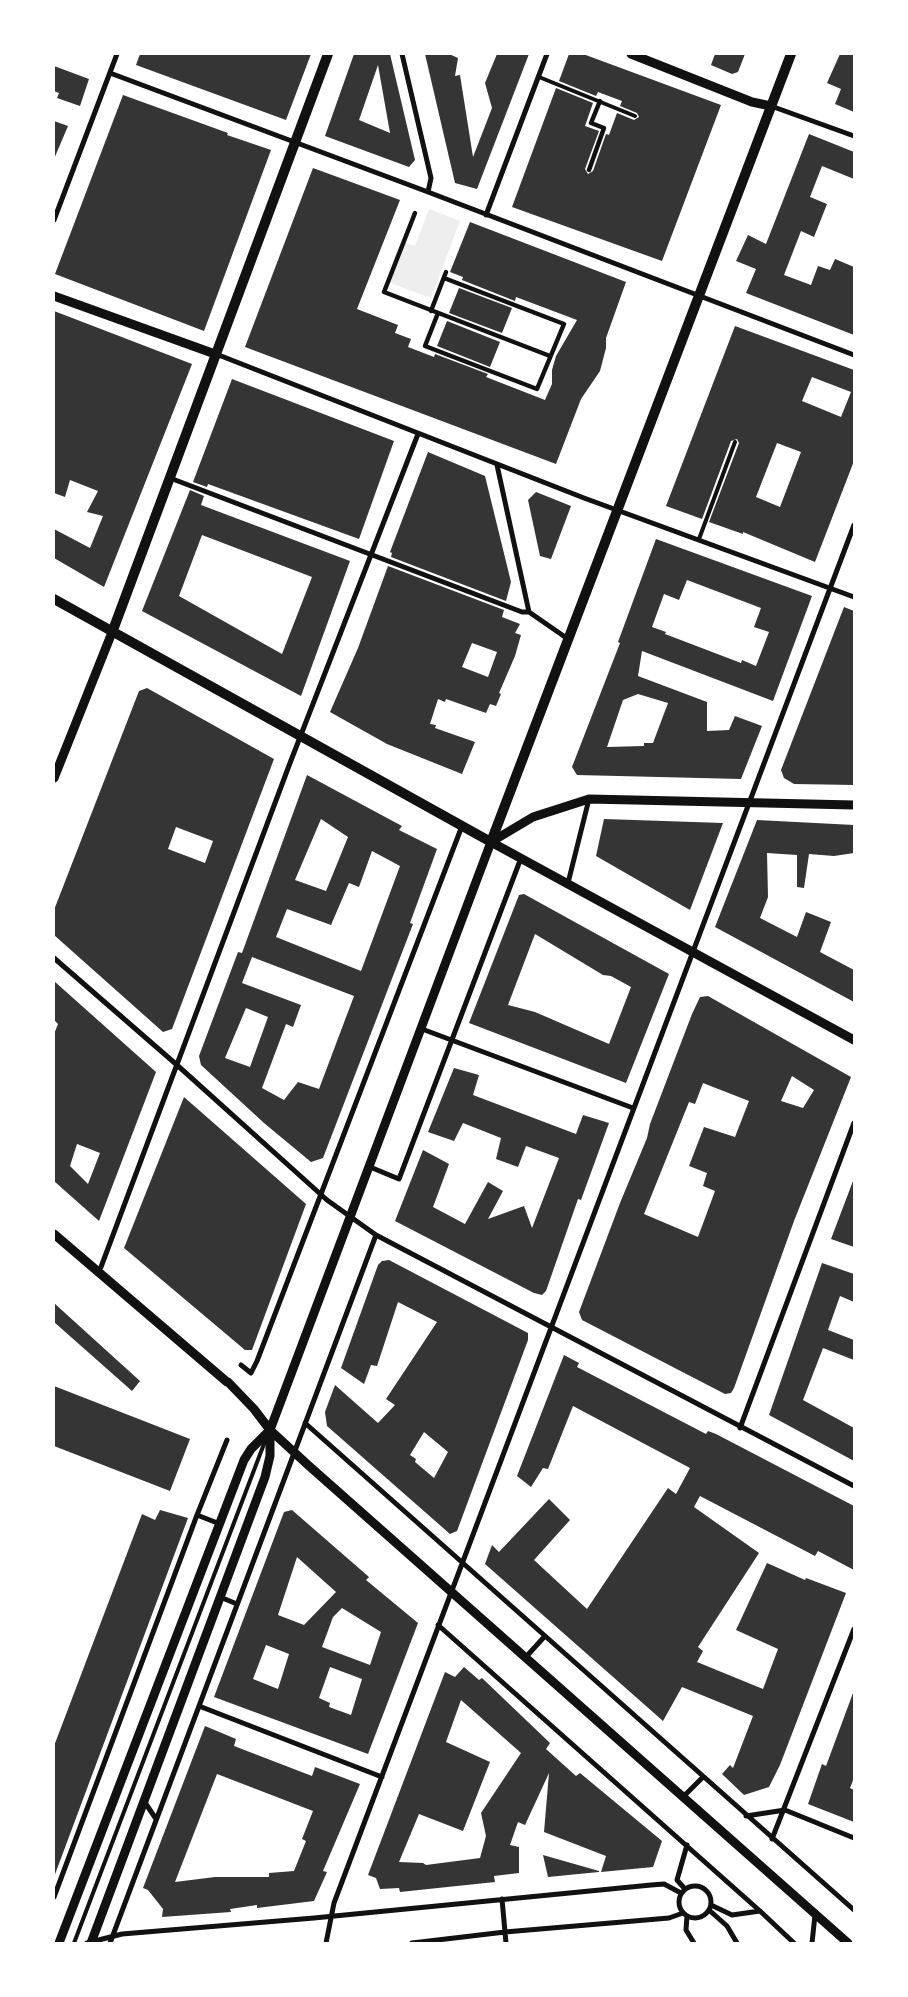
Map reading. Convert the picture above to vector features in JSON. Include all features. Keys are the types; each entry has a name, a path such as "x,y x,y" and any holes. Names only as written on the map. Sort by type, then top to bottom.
{"main road":[{"path":"113,630 328,54"},
{"path":"54,599 113,630 491,842 791,54"}],"street":[{"path":"54,220 117,54"},
{"path":"402,54 431,178 428,192"},
{"path":"486,215 548,54"},
{"path":"631,54 752,102 771,106 854,136"},
{"path":"110,73 854,355"},
{"path":"589,170 604,128 591,124 600,101"},
{"path":"415,213 384,292 550,356"},
{"path":"431,311 446,272"},
{"path":"438,313 425,346 537,389 550,356 558,345 564,324 444,278"},
{"path":"54,296 216,354 497,465 854,597"},
{"path":"546,368 552,370"},
{"path":"101,1267 301,736 418,434"},
{"path":"497,465 529,612"},
{"path":"170,478 522,612 529,612 569,639"},
{"path":"326,1943 330,1916 438,1625 854,526"},
{"path":"54,778 113,630"},
{"path":"568,883 589,799"},
{"path":"90,1942 268,1466 270,1430 491,842 533,817 589,799 854,805"},
{"path":"241,1365 251,1373 257,1362 462,825"},
{"path":"491,842 854,1040"},
{"path":"370,1167 399,1179 521,858"},
{"path":"54,958 177,1065 320,1194 376,1235 740,1428 854,1486"},
{"path":"422,1029 633,1108"},
{"path":"740,1428 854,1123"},
{"path":"54,1234 228,1382 254,1409 270,1430 294,1452 848,1943"},
{"path":"110,1943 376,1235"},
{"path":"305,1423 854,1910"},
{"path":"59,1943 244,1460 251,1449 270,1430"},
{"path":"54,1897 197,1515 228,1440"},
{"path":"197,1515 220,1524"},
{"path":"220,1597 237,1604"},
{"path":"438,1625 687,1845 794,1943"},
{"path":"772,1839 785,1810 854,1629"},
{"path":"525,1658 545,1636"},
{"path":"199,1706 382,1777"},
{"path":"684,1797 703,1777"},
{"path":"144,1800 156,1820"},
{"path":"746,1816 785,1810 854,1838"},
{"path":"687,1845 677,1880 683,1891 679,1903 685,1915 686,1930 694,1943"},
{"path":"90,1942 113,1935 664,1884 683,1891 695,1886 705,1890 709,1894 710,1907 727,1926 737,1943"},
{"path":"502,1899 506,1943"},
{"path":"710,1907 732,1915 760,1911"},
{"path":"412,1943 685,1915 697,1918 710,1907"},
{"path":"812,1943 815,1915"}],"lane":[{"path":"539,77 635,116"},
{"path":"699,539 735,442"},
{"path":"74,1943 270,1430"}],"shaded area":[{"path":"429,209 460,221 431,298 388,282 403,242 415,246"}],"building":[{"path":"140,54 311,54 286,120 136,65"},
{"path":"354,54 390,54 415,160 409,167 325,136","holes":["378,65 390,133 359,120"]},
{"path":"425,54 449,54 458,58 455,76 460,75 473,157 492,108 485,83 497,54 529,54 477,189 455,183"},
{"path":"569,54 583,54 721,105 662,261 512,207 556,88 593,103 585,126 599,131 585,169 588,174 593,171 606,134 609,135 617,113 634,120 639,117 637,113 620,106 622,101 598,92 596,96 559,81"},
{"path":"715,54 745,54 738,72 732,74 711,65"},
{"path":"840,54 854,54 854,112 835,104 841,89 827,83"},
{"path":"54,66 89,79 80,106 57,98 59,93 54,91"},
{"path":"123,95 271,150 204,331 55,274"},
{"path":"54,121 68,126 54,159"},
{"path":"809,134 854,152 854,179 822,166 810,197 827,204 814,237 801,231 784,275 811,285 818,266 830,270 835,259 854,267 854,335 746,293 756,269 736,261 748,235 766,244"},
{"path":"313,168 400,200 357,309 398,325 395,333 411,339 408,347 434,357 435,354 488,374 486,377 545,400 552,384 552,370 556,356 577,320 516,297 515,301 462,280 463,277 450,272 470,222 626,282 606,338 606,348 600,371 581,399 556,464 245,347"},
{"path":"459,288 512,308 502,333 449,313"},
{"path":"54,311 192,364 104,587 54,558 54,529 90,548 103,516 87,512 98,491 70,480 65,497 54,493"},
{"path":"447,321 500,342 490,367 437,346"},
{"path":"735,326 854,370 854,461 815,562 743,532 743,534 709,522 739,443 737,439 731,441 702,519 666,506","holes":["812,377 851,392 841,417 802,401","777,443 801,452 780,507 756,497"]},
{"path":"232,379 394,441 359,539 208,484 207,487 193,482"},
{"path":"428,452 485,476 511,582 506,601 391,557 392,553 390,552"},
{"path":"190,490 204,496 201,505 350,561 301,696 142,611","holes":["202,535 312,577 282,654 179,596"]},
{"path":"536,492 571,506 551,559 540,556 528,500"},
{"path":"656,539 812,596 773,701 642,651 638,676 707,702 707,731 729,730 735,716 762,726 741,779 577,775 572,767 620,643 618,642","holes":["687,580 761,608 754,627 769,632 756,666 742,660 741,663 665,634 666,632 652,627 664,594 679,600","638,694 668,703 653,743 644,743 644,746 607,747 623,700"]},
{"path":"388,566 504,610 502,617 520,624 515,633 521,635 515,656 499,693 501,694 496,706 490,704 486,713 446,699 445,702 438,699 430,724 436,725 435,728 475,742 462,774 387,744 330,712 358,648","holes":["472,643 497,652 488,677 462,667"]},
{"path":"844,607 854,611 854,785 794,784 784,778 781,770"},
{"path":"147,688 274,759 172,1029 163,1032 54,935 54,910 139,691","holes":["176,827 213,841 205,863 168,849"]},
{"path":"307,775 402,826 399,830 437,849 410,923 413,924 323,1158 311,1162 264,1123 201,1065 199,1056 238,952 242,953","holes":["321,819 348,837 326,891 295,880","372,851 400,866 361,971 276,937 287,909 331,925 349,883 359,887","252,957 354,996 319,1089 298,1082 284,1100 262,1088 286,1024 293,1027 301,1005 242,983","246,1008 268,1017 250,1067 225,1058"]},
{"path":"604,819 723,823 690,910 596,856"},
{"path":"757,820 854,825 854,853 834,856 809,854 804,888 797,887 797,855 767,853 768,897 760,918 797,937 806,912 831,922 820,952 854,970 854,1002 715,927"},
{"path":"524,894 669,974 626,1083 469,1023 519,895","holes":["535,934 603,975 611,976 631,987 609,1044 535,1012 508,1005"]},
{"path":"54,981 156,1072 99,1221 54,1181 54,1034 58,1024 54,1020","holes":["77,1144 100,1153 88,1184 70,1166"]},
{"path":"708,996 851,1077 794,1221 734,1388 731,1393 725,1394 582,1320 579,1312 700,997","holes":["792,1076 814,1090 803,1108 781,1101","703,1083 749,1101 735,1137 704,1127 689,1166 707,1173 703,1186 715,1191 698,1237 644,1214 689,1102 695,1104"]},
{"path":"454,1068 479,1075 473,1095 576,1134 583,1115 609,1123 581,1200 578,1199 546,1291 542,1295 534,1293 395,1221 423,1150 449,1164 433,1207 465,1224 488,1182 503,1191 488,1219 524,1206 532,1228 559,1158 526,1146 518,1167 496,1159 501,1138 463,1123 454,1141 428,1132"},
{"path":"184,1097 306,1204 252,1350 245,1350 124,1248"},
{"path":"854,1181 854,1247 831,1239"},
{"path":"389,1260 528,1333 528,1340 457,1531 450,1534 327,1426 325,1412 335,1385 378,1423 395,1405 386,1399 437,1322 398,1302 377,1366 371,1365 364,1384 341,1368 378,1265 382,1261","holes":["424,1432 448,1452 434,1478 415,1462 416,1459 410,1455"]},
{"path":"822,1263 854,1274 854,1302 840,1296 828,1330 854,1340 854,1360 823,1348 803,1400 854,1428 854,1461 769,1415"},
{"path":"54,1303 140,1381 132,1391 54,1322"},
{"path":"564,1355 579,1363 577,1367 706,1434 708,1431 716,1434 854,1506 854,1570 818,1551 815,1556 700,1496 694,1507 759,1553 698,1647 703,1651 697,1662 763,1689 778,1649 736,1630 767,1563 805,1580 806,1578 846,1593 780,1765 769,1787 744,1795 722,1774 730,1765 733,1768 753,1716 682,1687 663,1721 485,1564 492,1545 499,1552 549,1499 570,1520 534,1560 587,1609 668,1488 676,1494 690,1468 573,1406 548,1469 543,1468 531,1487 517,1476"},
{"path":"54,1386 190,1439 170,1491 54,1446"},
{"path":"160,1510 188,1518 54,1877 54,1746 142,1514 155,1520"},
{"path":"292,1510 369,1577 366,1580 418,1623 368,1754 214,1697 284,1512","holes":["297,1557 336,1592 304,1625 278,1615","342,1608 381,1632 370,1665 322,1647 333,1617","266,1645 289,1654 278,1689 253,1679","330,1667 362,1679 351,1715 329,1707 330,1703 319,1698"]},
{"path":"464,1667 479,1680 482,1678 550,1743 546,1749 576,1776 580,1773 662,1841 653,1867 601,1872 606,1856 544,1832 549,1773 525,1825 518,1822 510,1845 519,1847 519,1873 494,1876 495,1882 400,1892 399,1888 380,1889 376,1878 368,1875 445,1672 455,1677","holes":["461,1700 521,1753 481,1813 486,1836 480,1858 426,1865 423,1863 399,1862 419,1814 463,1831 490,1762 446,1742"]},
{"path":"853,1693 854,1778 850,1788 854,1790 854,1822 808,1804 822,1764 826,1766"},
{"path":"205,1726 236,1739 234,1746 312,1776 315,1767 360,1784 323,1871 327,1872 314,1901 257,1908 257,1905 230,1909 231,1912 162,1917 163,1909 148,1890 143,1888","holes":["217,1774 313,1811 302,1839 306,1841 294,1871 269,1873 269,1877 215,1877 175,1882"]},
{"path":"543,1855 599,1871 599,1872 548,1877"}]}
